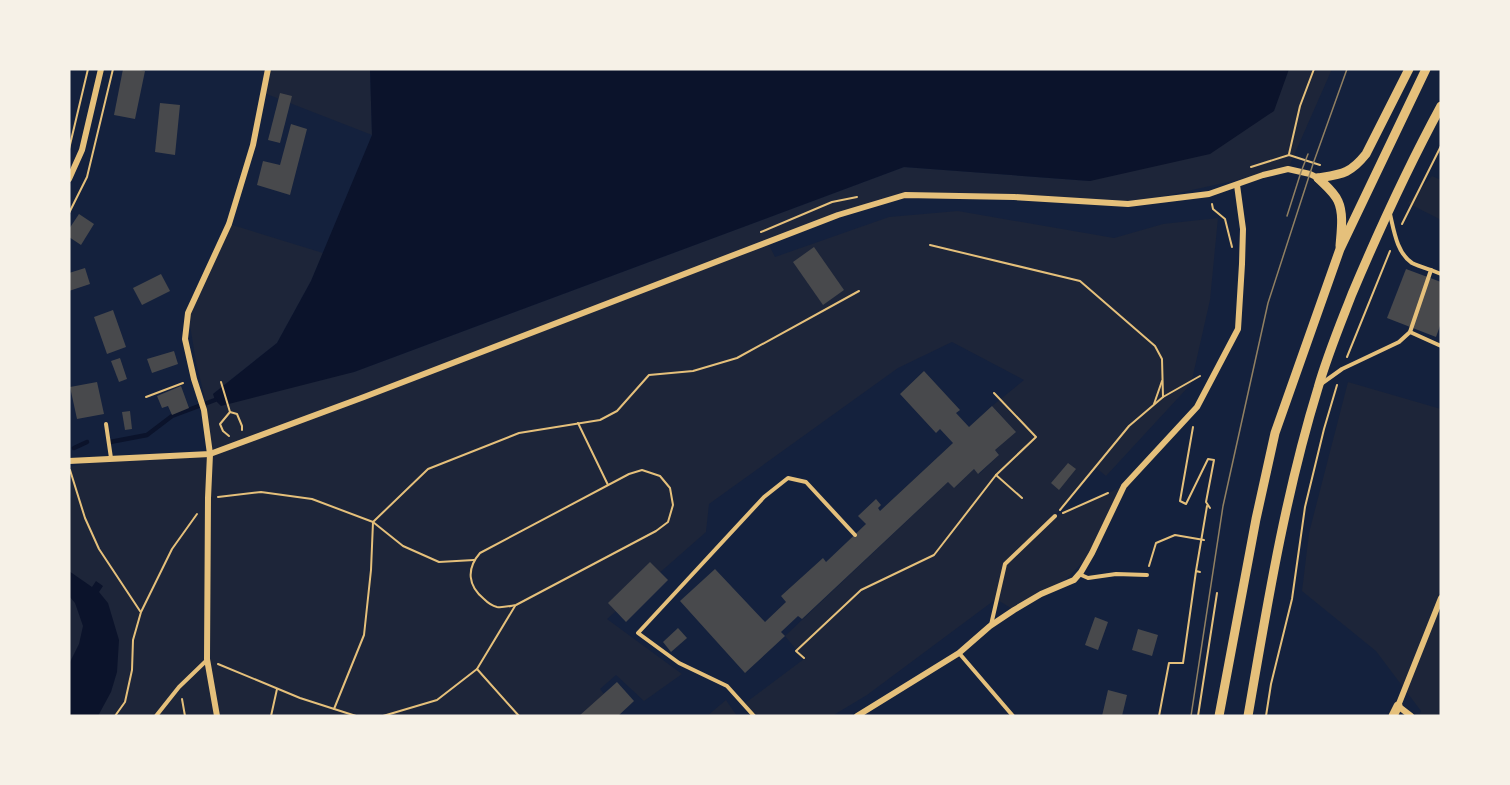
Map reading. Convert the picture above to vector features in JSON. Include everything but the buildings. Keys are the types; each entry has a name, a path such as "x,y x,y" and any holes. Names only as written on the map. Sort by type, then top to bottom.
{"street":[{"path":"69,179 82,150 101,69"},
{"path":"217,716 207,659 210,454 204,410 185,339 188,313 229,224 253,145 268,69"},
{"path":"1318,178 1345,173 1357,165 1366,154 1408,69"},
{"path":"1219,716 1251,540 1275,433 1340,249 1426,69"},
{"path":"1248,716 1287,507 1318,387 1344,315 1389,209 1441,106"},
{"path":"69,461 210,454 838,215 905,195 1014,197 1128,204 1209,194 1263,175 1288,169 1318,178 1338,200 1341,216 1340,249"},
{"path":"857,716 959,653 990,626 1014,610 1041,594 1074,580 1079,574 1092,553 1124,486 1197,407 1238,328 1243,229 1237,185"},
{"path":"1393,716 1441,598"},
{"path":"1398,706 1411,716"}],"lane":[{"path":"1389,209 1395,237 1401,250 1411,262 1441,274"},
{"path":"1318,387 1342,369 1399,342 1410,332 1431,270"},
{"path":"1410,332 1441,346"},
{"path":"106,424 111,458"},
{"path":"754,716 727,686 679,663 638,633 764,498 788,478 806,482 855,535"},
{"path":"990,626 1005,564 1055,516"},
{"path":"1079,574 1088,578 1116,574 1147,575"},
{"path":"959,653 1013,716"},
{"path":"156,716 179,687 207,659"}],"path":[{"path":"69,148 88,69"},
{"path":"1288,169 1300,106 1314,69"},
{"path":"1266,716 1271,684 1292,600 1305,507 1324,429 1342,369 1395,237 1441,146"},
{"path":"1250,167 1289,155 1321,165"},
{"path":"1209,194 1213,209 1225,219 1233,253"},
{"path":"762,232 832,202 866,195"},
{"path":"930,245 1080,281 1155,346 1162,359 1163,397"},
{"path":"334,709 364,635 371,570 373,522 429,469 519,433 600,420 617,411 649,375 693,371 736,358 859,291"},
{"path":"1055,516 1129,426 1163,397 1201,376"},
{"path":"146,398 194,379"},
{"path":"1153,405 1163,379"},
{"path":"221,382 230,412"},
{"path":"804,658 796,651 861,590 934,555 996,475 1036,438 994,393"},
{"path":"230,412 237,414 242,433"},
{"path":"230,412 220,424 223,431 234,440"},
{"path":"578,423 608,485"},
{"path":"1159,716 1169,663 1183,663 1209,506 1206,502 1214,460 1208,459 1186,504 1180,501 1193,428"},
{"path":"69,468 85,518 99,549 141,612"},
{"path":"642,470 660,476 670,488 673,505 668,522 656,531 516,605 497,607 474,590 470,574 474,560 480,553 608,485 642,470"},
{"path":"996,475 1022,498"},
{"path":"1055,516 1124,486"},
{"path":"115,716 125,702 132,670 133,640 141,612 172,549 208,498 261,492 312,499 373,522 403,546 440,562 474,560"},
{"path":"1147,575 1156,543 1175,535 1203,540"},
{"path":"1196,716 1216,593"},
{"path":"383,716 437,700 477,669 516,605"},
{"path":"207,659 277,689 356,716"},
{"path":"477,669 519,716"},
{"path":"179,687 185,716"},
{"path":"272,716 277,689"}],"shaded area":[{"path":"268,69 370,69 372,135 264,93"},
{"path":"370,69 1289,69 1274,111 1210,154 1090,181 904,167 354,372 221,406 213,394 277,343 311,281 372,135"},
{"path":"1289,69 1332,69 1288,169 1128,204 905,195 838,215 456,362 769,245 775,257 889,217 958,211 1114,238 1163,224 1218,218 1210,300 1191,384 1106,476 1095,467 1056,515 1124,486 1092,553 1060,585 1014,610 996,599 867,695 832,716 754,716 744,704 804,659 785,636 948,482 954,488 974,469 979,474 999,455 995,450 1015,432 992,406 1024,380 952,342 898,368 709,504 706,532 607,619 682,674 644,701 616,675 600,689 621,716 69,716 69,467 104,459 209,453 206,403 188,313 229,224 323,253 311,281 277,343 213,394 354,372 904,167 1090,181 1273,111"},
{"path":"1432,176 1441,180 1441,220 1408,203"},
{"path":"1348,382 1441,409 1441,716 1419,716 1421,711 1376,651 1302,591 1309,533"},
{"path":"69,571 92,587 96,581 103,586 99,592 108,603 119,640 117,672 111,692 98,716 69,716 69,664 79,644 83,626 75,603 69,596"},
{"path":"726,700 737,716 707,716"}],"waterway":[{"path":"110,442 147,435 172,416 215,400"},
{"path":"74,448 87,442"}],"tram line":[{"path":"1191,716 1223,506 1268,303 1313,164 1347,69"},
{"path":"1287,216 1308,154"}]}
